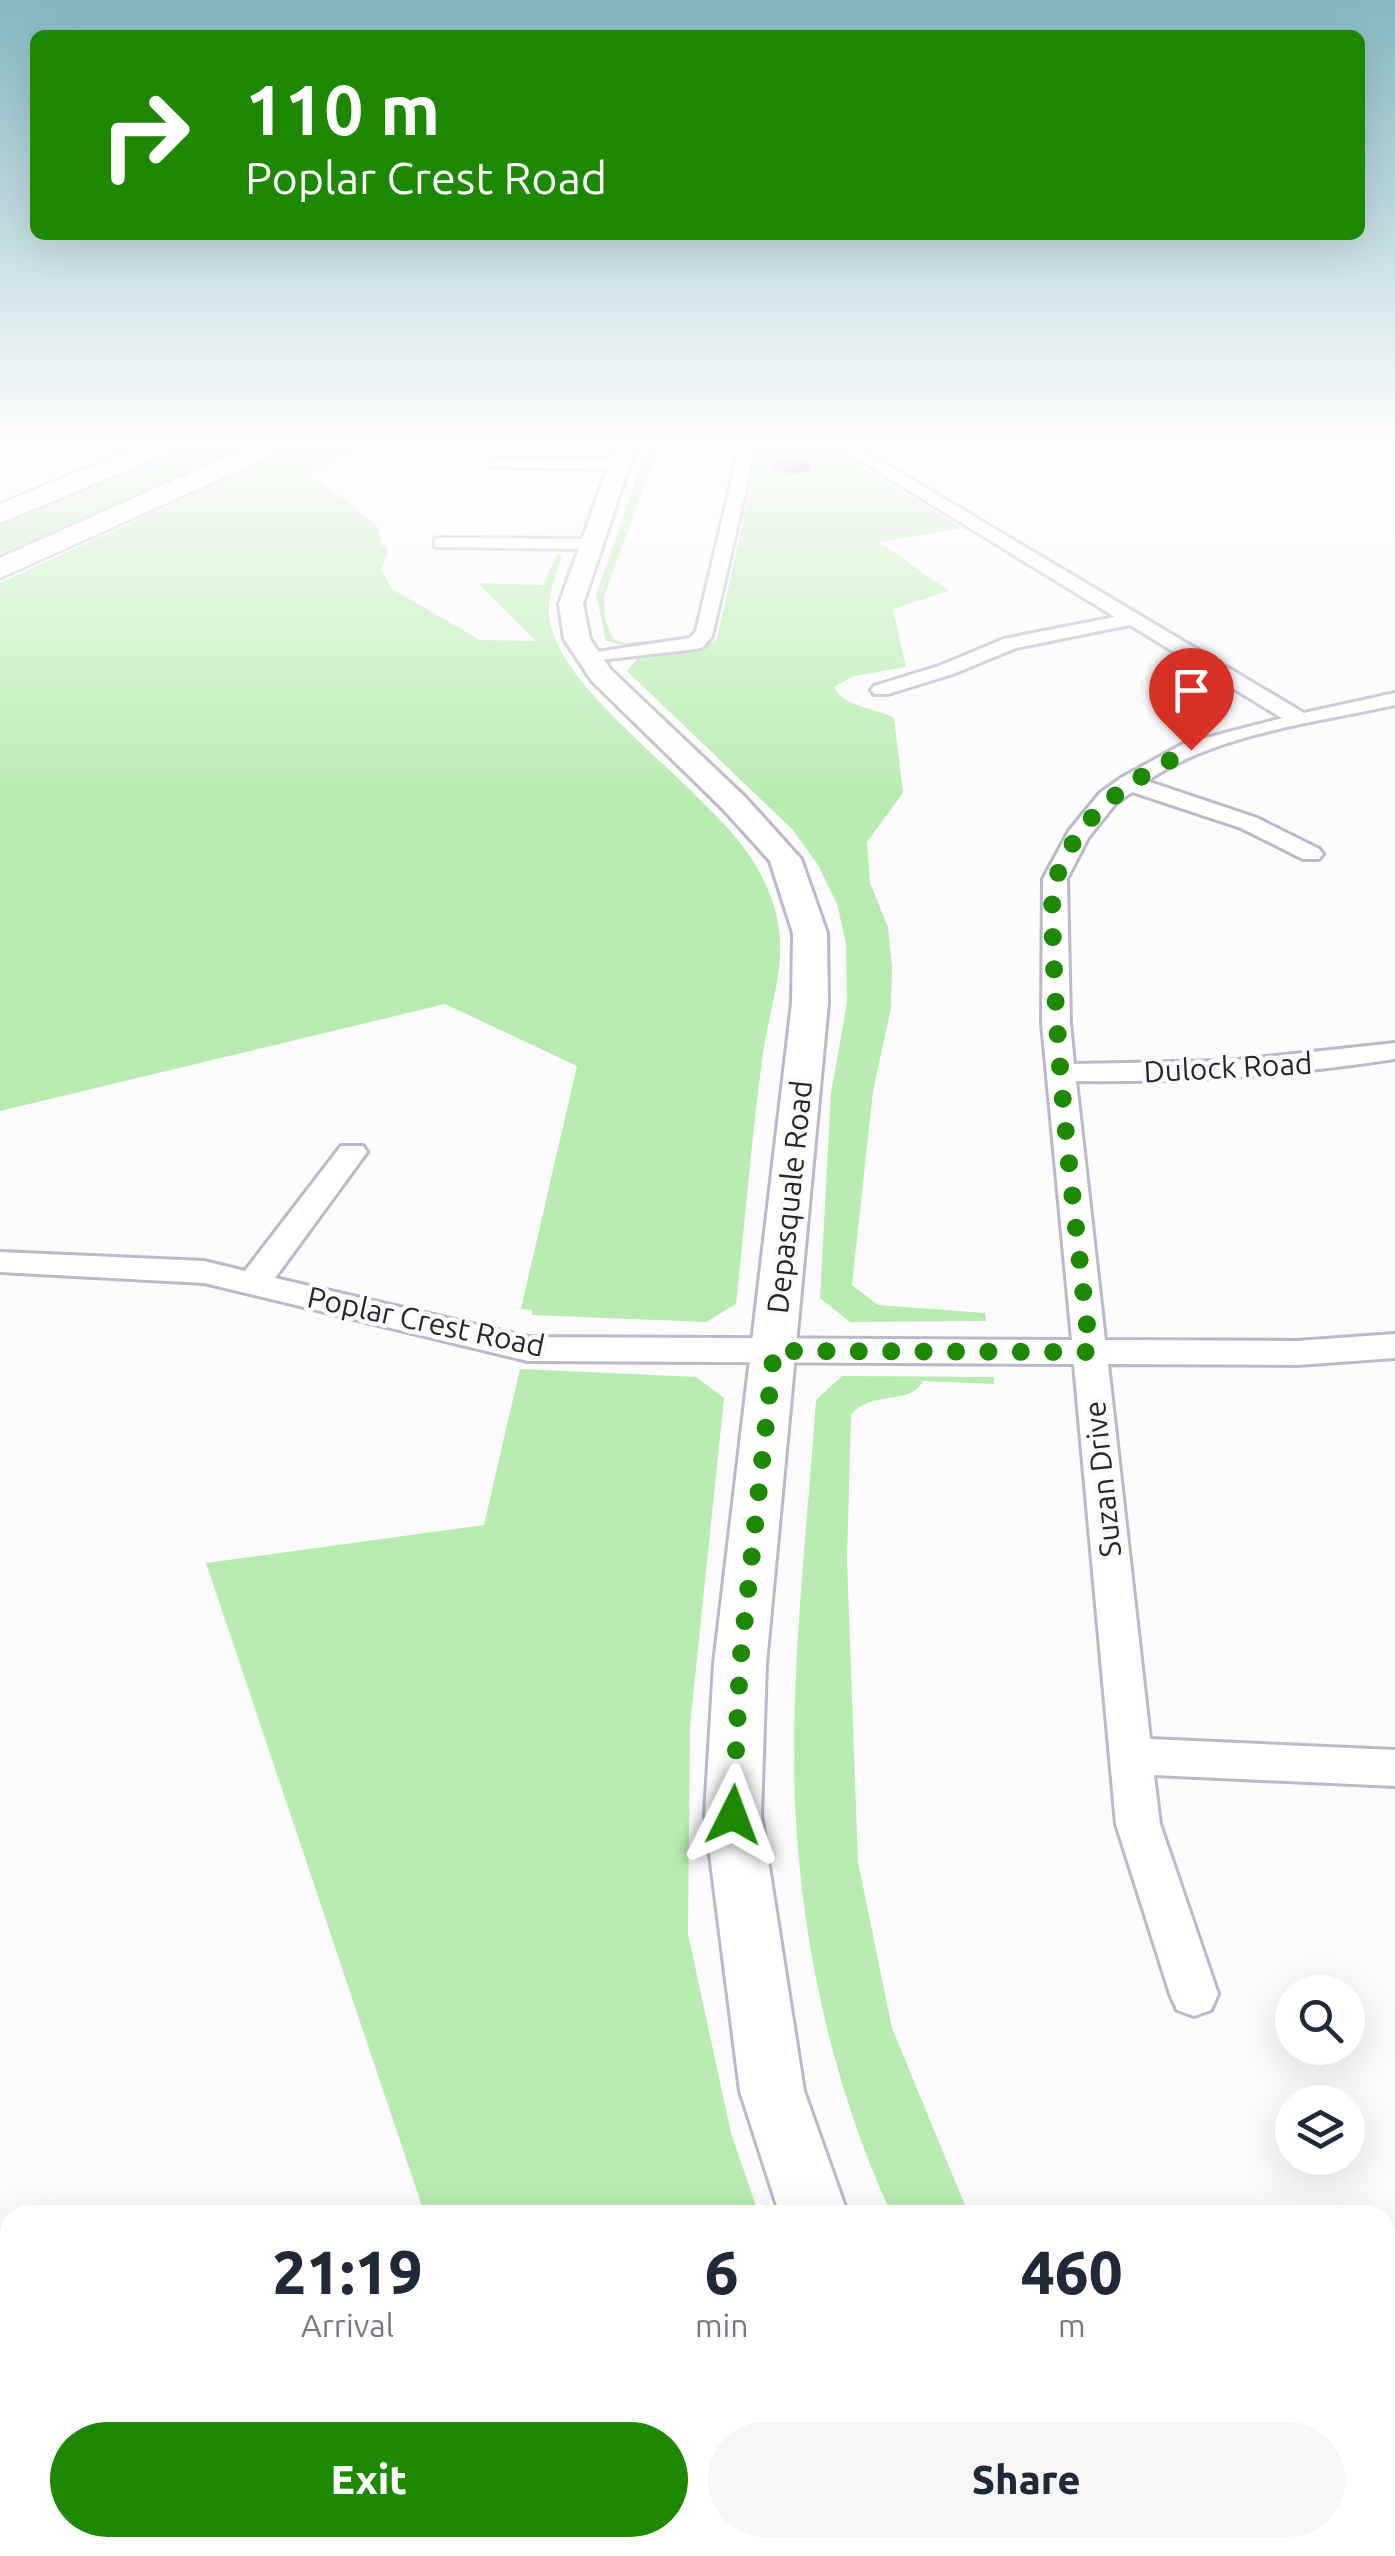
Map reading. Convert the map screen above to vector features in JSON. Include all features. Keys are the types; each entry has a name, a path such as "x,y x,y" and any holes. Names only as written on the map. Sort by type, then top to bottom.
{"street":[{"name":"Depasquale Road","path":"585,564 570,604 577,639 601,675 734,803 785,859 810,933 810,1003 740,1664 733,1815 772,2091 811,2205"},
{"path":"590,658 696,643 705,632 721,564"},
{"path":"1042,564 1301,720"},
{"path":"881,690 946,670 1011,643 1132,618"},
{"name":"Suzan Drive","path":"1194,1994 1138,1824 1061,1072 1055,879 1076,836 1108,798 1191,750 1395,699"},
{"path":"1129,783 1249,823 1311,854"},
{"name":"Dulock Road","path":"1061,1072 1164,1075 1281,1068 1395,1051"},
{"path":"253,1284 352,1152"},
{"name":"Poplar Crest Road","path":"0,1262 204,1272 528,1349 1297,1353 1395,1346"},
{"path":"1131,1756 1395,1768"}],"green space":[{"path":"41,564 383,564 381,570 392,589 480,640 536,641 478,583 543,585 552,564 559,564 549,608 558,646 607,710 738,841 759,871 778,922 779,966 758,1091 736,1304 706,1322 532,1315 532,1310 521,1309 577,1066 445,1004 0,1111 0,583"},
{"path":"607,564 616,564 604,597 605,619 613,639 624,643 684,638 627,646 606,641 596,595"},
{"path":"734,564 911,564 949,591 893,609 906,667 854,676 834,687 845,699 894,718 903,793 867,842 870,883 888,927 891,1008 873,1091 852,1285 878,1305 985,1313 986,1321 850,1322 820,1298 831,1093 847,1003 846,943 837,904 818,865 793,830 627,671 637,659 695,651 717,639"},
{"path":"520,1369 696,1377 724,1398 690,1726 688,1934 731,2133 756,2205 422,2205 206,1563 484,1525"},
{"path":"842,1376 994,1377 994,1384 923,1381 909,1394 869,1402 851,1415 847,1560 858,1862 892,2028 965,2205 888,2205 837,2066 813,1961 798,1855 794,1753 800,1601 816,1400"}],"route":[{"path":"733,1815 740,1664 774,1351 1090,1352 1056,1023 1055,879 1076,836 1108,798 1147,771 1191,750"}]}
